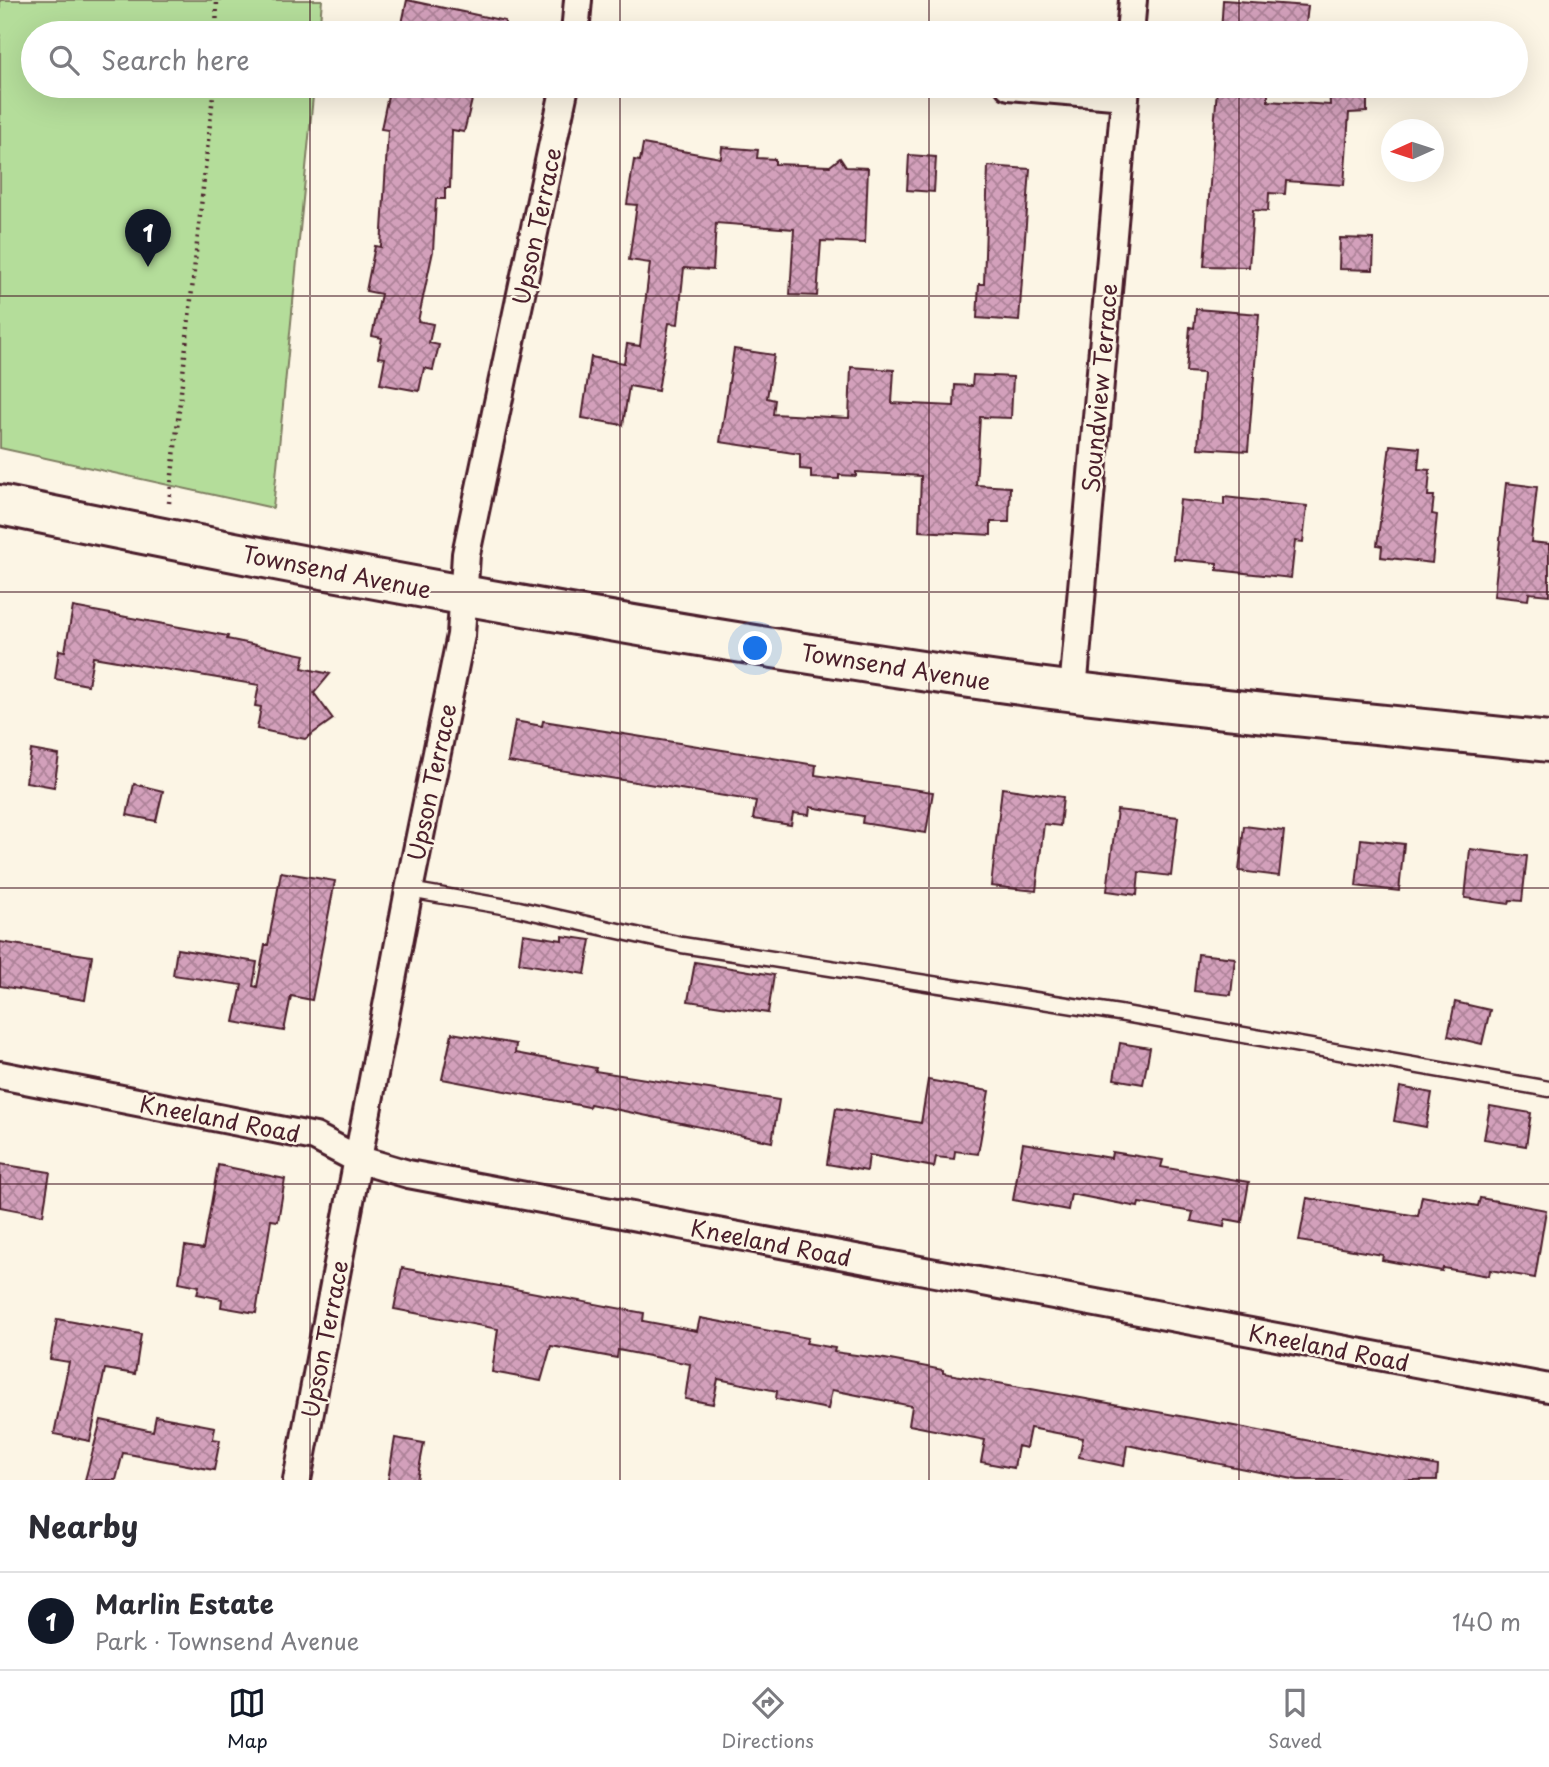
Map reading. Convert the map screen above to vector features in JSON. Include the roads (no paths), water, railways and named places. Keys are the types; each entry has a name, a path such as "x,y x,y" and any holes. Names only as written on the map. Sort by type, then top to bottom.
{"main road":[{"name":"Townsend Avenue","path":"0,505 463,595 844,659 1073,691 1549,743"}],"street":[{"path":"576,21 578,0"},
{"path":"1131,21 1133,0"},
{"name":"Upson Terrace","path":"297,1480 409,890 461,635 466,554 562,98"},
{"name":"Soundview Terrace","path":"1073,691 1124,98"},
{"name":"Kneeland Road","path":"0,1076 315,1137 357,1159 408,1174 1549,1388"}],"lane":[{"path":"409,890 519,909 682,945 1119,1013 1549,1089"}],"place":[{"name":"Marlin Estate","path":"148,267"}]}
